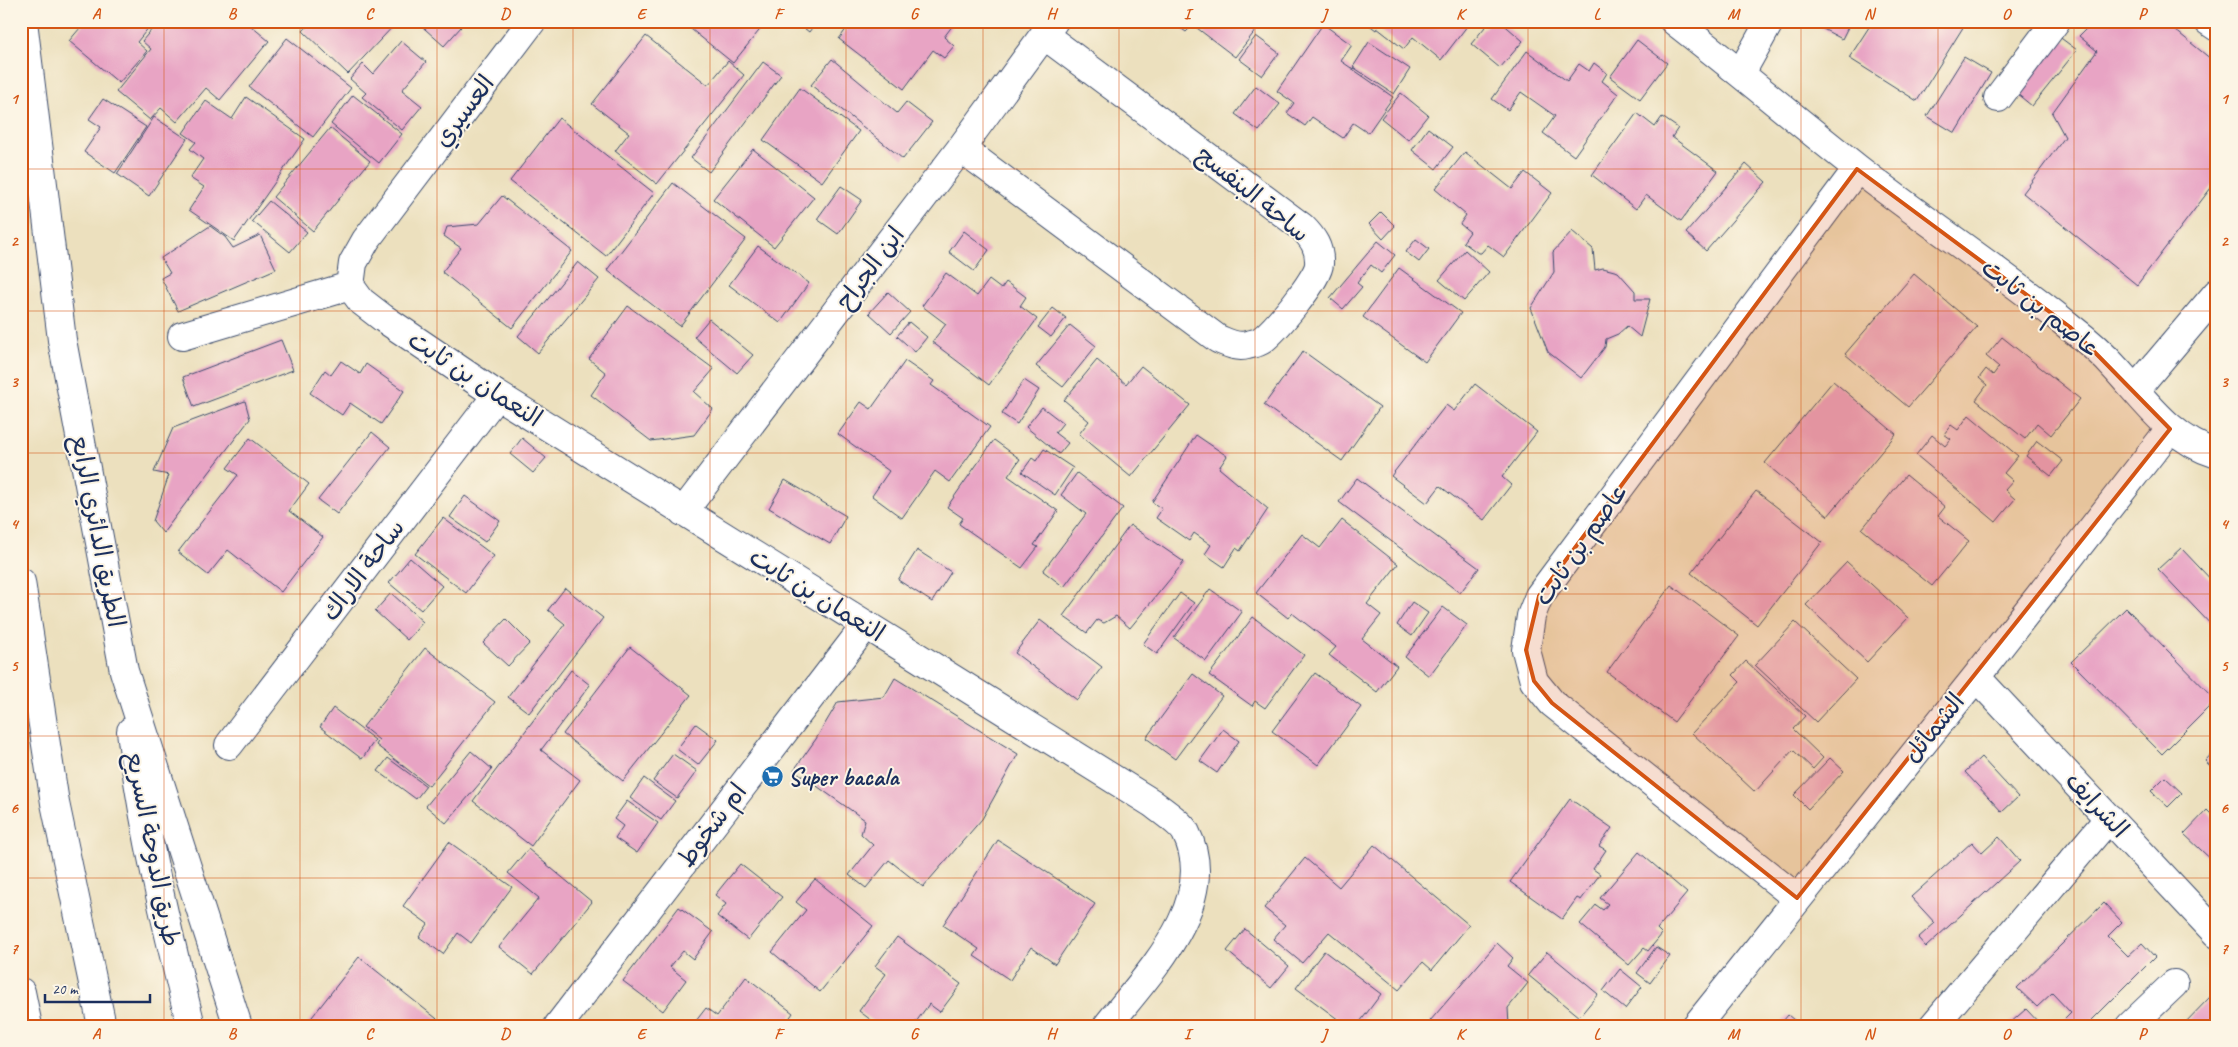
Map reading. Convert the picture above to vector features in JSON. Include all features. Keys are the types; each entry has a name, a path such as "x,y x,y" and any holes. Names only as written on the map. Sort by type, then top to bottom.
{"main road":[{"name":"الطريق الدائري الرابع","path":"23,21 62,340 124,671 238,1026"},
{"name":"العسيري","path":"350,286 353,263 366,240 532,21"},
{"name":"عاصم بن ثابت","path":"1674,21 1857,168 2070,327 2093,346 2135,390 2151,411 2170,429 2188,441 2217,454"},
{"path":"1741,73 1770,21"},
{"path":"1998,98 2056,21"},
{"path":"2208,21 2217,27"},
{"name":"ابن الجراح","path":"682,512 961,148 1049,28"},
{"name":"ساحة البنفسج","path":"961,148 1218,339 1231,345 1246,346 1260,342 1270,333 1314,280 1319,266 1318,251 1313,238 1302,227 1049,28"},
{"name":"عاصم بن ثابت","path":"1797,898 1552,703 1534,681 1526,650 1531,616 1539,596 1857,168"},
{"path":"182,336 350,286"},
{"name":"النعمان بن ثابت","path":"350,286 361,301 383,318 497,395 1152,803 1186,832 1195,861 1192,902 1174,939 1107,1026"},
{"path":"2135,390 2217,293"},
{"name":"ساحة الاراك","path":"229,745 497,395"},
{"name":"الشمائل","path":"1696,1026 1976,676 2170,429"},
{"path":"21,582 55,803 102,1026"},
{"name":"ام شخوط","path":"558,1026 866,624"},
{"name":"طريق الدوحة السريع","path":"124,671 137,785 158,893 192,1026"},
{"name":"الشرايف","path":"1976,676 2217,934"},
{"path":"1933,1026 2109,818"},
{"path":"2130,1026 2174,984"},
{"path":"21,992 28,1026"}],"highlighted area":[{"path":"1857,169 2070,327 2170,429 1797,898 1552,703 1534,681 1526,650 1539,596"}],"building":[{"path":"86,21 154,21 137,42 147,51 119,83 69,41"},
{"path":"159,21 245,21 269,41 220,100 206,88 177,122 161,108 150,120 116,92 151,49 142,41"},
{"path":"312,21 398,21 348,74 303,31"},
{"path":"416,21 454,21 461,27 444,46"},
{"path":"681,21 767,21 733,63"},
{"path":"795,21 817,21 809,32"},
{"path":"852,21 956,21 944,37 954,46 944,58 933,50 904,89 839,39"},
{"path":"1171,21 1263,21 1235,57 1193,25 1186,32"},
{"path":"1364,21 1471,21 1441,60 1413,37 1404,49 1377,28 1376,30"},
{"path":"1490,21 1500,21 1523,41 1500,68 1471,44"},
{"path":"1808,21 1851,21 1842,39"},
{"path":"1873,21 1967,21 1917,101 1849,58"},
{"path":"2087,21 2164,21 2217,64 2217,180 2137,285 2023,193 2065,137 2052,113 2097,51 2079,36 2089,26"},
{"path":"1323,24 1352,45 1341,61 1393,97 1368,133 1353,123 1343,138 1312,117 1305,126 1287,113 1294,103 1277,91"},
{"path":"2054,33 2077,50 2032,106 2010,88"},
{"path":"646,36 708,85 728,61 744,75 657,184 615,151 629,133 592,104"},
{"path":"1256,36 1279,53 1262,76 1239,59"},
{"path":"287,38 351,88 313,137 249,87"},
{"path":"1637,40 1667,63 1640,99 1610,77"},
{"path":"401,41 426,62 402,90 422,106 402,130 362,97 366,93 350,79 363,64 373,74"},
{"path":"1369,42 1410,69 1394,94 1353,67"},
{"path":"1527,51 1567,81 1579,64 1589,71 1594,63 1607,73 1602,81 1618,94 1574,156 1543,133 1555,116 1521,92 1508,110 1492,99"},
{"path":"1964,57 1991,73 1955,133 1927,116"},
{"path":"832,59 897,113 906,102 932,122 903,159 811,85"},
{"path":"763,62 781,75 709,172 691,158"},
{"path":"1256,86 1280,104 1259,131 1235,114"},
{"path":"800,88 859,131 822,182 763,140"},
{"path":"1401,93 1428,115 1408,140 1381,118"},
{"path":"353,95 402,134 379,163 331,124"},
{"path":"246,97 305,139 234,241 189,210 204,187 190,178 203,159 190,149 196,142 183,133 206,101 232,119"},
{"path":"103,99 146,127 115,173 84,152 101,127 89,119"},
{"path":"1637,113 1655,127 1662,117 1678,128 1672,137 1718,171 1681,221 1646,195 1636,209 1592,175"},
{"path":"154,117 187,139 149,196 117,174"},
{"path":"559,118 654,193 606,256 510,181"},
{"path":"330,128 370,161 313,231 273,197"},
{"path":"1428,128 1453,147 1436,169 1412,150"},
{"path":"753,149 814,197 774,247 713,199"},
{"path":"1465,152 1512,189 1525,172 1552,193 1504,257 1488,245 1481,253 1478,253 1463,242 1470,232 1460,224 1466,215 1435,189"},
{"path":"1746,164 1766,182 1706,251 1686,233"},
{"path":"673,183 746,239 680,326 607,270"},
{"path":"841,186 862,200 838,234 817,219"},
{"path":"502,196 572,251 512,328 442,272 461,248 444,236 447,227 479,224"},
{"path":"269,201 307,232 290,252 252,221"},
{"path":"1381,212 1395,226 1383,239 1369,224"},
{"path":"210,226 225,237 233,248 260,235 276,269 178,311 161,278 170,273 161,258"},
{"path":"964,231 989,250 974,271 949,252"},
{"path":"1572,231 1593,249 1595,270 1603,268 1618,272 1635,291 1635,299 1650,299 1640,337 1627,326 1618,334 1606,339 1605,347 1581,378 1548,352 1531,308 1554,272 1553,252"},
{"path":"1416,239 1429,249 1419,262 1406,252"},
{"path":"1378,241 1395,255 1381,273 1371,265 1357,283 1362,287 1343,309 1330,298"},
{"path":"758,246 809,283 780,323 729,285"},
{"path":"1465,250 1489,272 1464,301 1439,280"},
{"path":"578,262 599,279 538,353 518,336"},
{"path":"1399,268 1461,313 1425,362 1363,317"},
{"path":"946,273 977,296 989,280 1001,289 1006,282 1026,297 1020,306 1037,319 989,385 932,342 946,324 922,306"},
{"path":"1914,274 1977,327 1908,407 1845,354"},
{"path":"888,292 910,312 891,333 869,313"},
{"path":"628,306 714,369 694,392 713,409 694,435 651,441 591,395 606,373 589,359"},
{"path":"1053,308 1066,318 1051,337 1038,327"},
{"path":"709,319 753,355 737,373 694,337"},
{"path":"909,322 927,337 915,352 897,336"},
{"path":"1070,325 1096,346 1063,387 1036,366"},
{"path":"2002,337 2080,399 2051,435 2037,423 2025,439 1976,400 1987,385 1979,378 1986,369 1993,375 1999,367 1986,356"},
{"path":"281,340 293,370 194,407 183,377"},
{"path":"1303,351 1380,407 1342,461 1264,405"},
{"path":"1097,360 1126,384 1141,366 1190,405 1131,477 1079,434 1089,421 1064,400"},
{"path":"341,361 360,374 366,364 404,391 381,424 350,403 342,415 310,393 325,370 331,375"},
{"path":"905,361 934,381 931,385 990,427 950,482 935,471 902,518 872,496 889,471 838,434 861,402 871,409"},
{"path":"1024,380 1039,390 1017,424 1002,414"},
{"path":"1833,381 1896,434 1828,516 1765,463"},
{"path":"1475,384 1537,432 1502,477 1511,485 1484,520 1440,486 1427,503 1391,476 1446,405 1454,411"},
{"path":"245,401 250,419 163,533 153,521 169,475 154,472 173,428"},
{"path":"1042,407 1063,423 1055,433 1068,443 1059,454 1026,427"},
{"path":"1969,415 2018,456 2004,473 2013,481 2005,490 2015,499 1996,522 1916,455 1932,435 1945,446 1951,439 1944,434 1951,425 1958,430"},
{"path":"372,432 390,447 337,514 318,500"},
{"path":"1196,435 1227,456 1219,468 1268,509 1240,551 1236,548 1224,567 1205,554 1211,545 1194,533 1189,541 1156,518 1162,509 1152,502"},
{"path":"250,438 309,484 289,511 323,537 281,592 228,550 208,575 178,552 238,475 227,468"},
{"path":"522,438 546,458 533,473 510,454"},
{"path":"994,440 1020,459 1008,476 1058,511 1034,545 1038,547 1022,568 959,524 963,518 947,507"},
{"path":"2037,441 2063,461 2051,476 2026,456"},
{"path":"1044,449 1073,468 1055,495 1022,472 1032,458 1036,461"},
{"path":"1077,473 1123,508 1064,587 1043,571 1086,514 1061,495"},
{"path":"1906,475 1945,507 1938,516 1969,541 1932,586 1862,529"},
{"path":"1357,478 1479,568 1460,593 1339,502"},
{"path":"785,480 846,516 830,544 769,508"},
{"path":"1756,491 1822,542 1757,625 1691,573"},
{"path":"465,496 500,521 485,542 450,517"},
{"path":"443,518 494,556 466,593 415,554"},
{"path":"1342,520 1398,564 1367,604 1381,615 1362,639 1397,666 1377,692 1329,655 1336,647 1292,613 1288,618 1256,593 1302,534 1320,548"},
{"path":"1130,525 1184,562 1130,628 1116,616 1104,623 1097,620 1087,633 1063,616"},
{"path":"2181,548 2217,586 2217,631 2158,569"},
{"path":"917,550 951,572 932,602 898,580"},
{"path":"410,558 442,586 421,610 389,583"},
{"path":"1847,562 1908,618 1867,662 1806,605"},
{"path":"1671,585 1739,636 1674,722 1607,672"},
{"path":"565,588 603,618 529,713 508,697 565,624 548,610"},
{"path":"1210,589 1242,612 1206,661 1174,638"},
{"path":"391,593 423,622 407,640 375,611"},
{"path":"1180,593 1194,603 1157,654 1143,644"},
{"path":"1412,602 1428,613 1412,636 1397,625"},
{"path":"1443,607 1467,625 1429,676 1405,657"},
{"path":"2126,608 2216,700 2162,754 2071,662"},
{"path":"1253,617 1304,655 1265,708 1255,701 1252,706 1209,675"},
{"path":"506,619 530,643 508,666 483,643"},
{"path":"1040,620 1102,667 1077,700 1015,653"},
{"path":"1795,622 1856,679 1816,722 1755,665"},
{"path":"630,647 691,695 623,781 563,734"},
{"path":"425,648 495,702 429,786 376,745 379,740 363,727"},
{"path":"1746,661 1805,716 1793,729 1823,758 1813,769 1793,750 1755,792 1692,733 1740,682 1733,675"},
{"path":"571,670 590,685 541,750 580,780 531,846 473,801"},
{"path":"1315,673 1361,707 1318,765 1272,731"},
{"path":"1193,674 1222,696 1175,759 1146,738"},
{"path":"895,678 1018,754 982,819 923,887 889,860 866,888 849,875 873,845 861,834 865,820 794,770 816,739 838,702 884,697"},
{"path":"333,708 375,740 362,759 320,727"},
{"path":"696,724 718,740 698,765 677,749"},
{"path":"1223,729 1239,741 1217,773 1200,761"},
{"path":"2217,748 2217,772 2205,761"},
{"path":"471,751 492,769 446,823 426,806"},
{"path":"673,754 697,771 677,798 653,781"},
{"path":"1981,757 2018,797 2002,812 1965,772"},
{"path":"388,758 426,786 416,799 378,771"},
{"path":"1830,758 1844,771 1808,809 1794,795"},
{"path":"2165,777 2182,793 2168,807 2151,791"},
{"path":"644,778 675,801 661,820 630,798"},
{"path":"1570,799 1612,828 1599,846 1606,850 1593,869 1600,874 1581,900 1577,898 1562,919 1510,882"},
{"path":"627,801 658,823 637,853 615,838 623,826 614,819"},
{"path":"2207,810 2217,820 2217,865 2184,834"},
{"path":"1999,837 2020,861 1926,947 1918,938 1935,923 1911,897 1972,842 1982,853"},
{"path":"998,840 1095,904 1055,964 1031,947 1010,980 974,956 979,949 943,925"},
{"path":"449,842 512,887 471,943 458,933 443,954 419,937 428,924 403,906"},
{"path":"1374,845 1469,925 1432,970 1423,962 1399,990 1329,932 1302,963 1273,939 1285,925 1264,908 1305,858 1339,887"},
{"path":"528,849 592,902 533,974 499,947 539,898 508,873"},
{"path":"1639,852 1687,893 1657,929 1662,934 1648,951 1644,948 1629,965 1580,924 1596,905 1603,910 1608,904 1600,898"},
{"path":"740,864 782,897 748,940 717,916 726,904 715,895"},
{"path":"815,879 873,926 820,992 772,952 806,910 796,902"},
{"path":"2104,903 2122,922 2108,936 2128,956 2142,943 2155,957 2086,1026 2058,1026 2071,1013 2052,993 2037,1007 2017,988"},
{"path":"679,907 713,932 693,959 683,951 670,967 686,980 663,1011 623,981"},
{"path":"1245,929 1289,966 1271,988 1227,951"},
{"path":"897,937 961,984 940,1012 929,1004 913,1026 879,1026 859,1011 886,974 875,966"},
{"path":"1497,943 1513,958 1507,966 1528,983 1508,1008 1509,1026 1435,1026 1430,1021"},
{"path":"1656,947 1670,956 1650,983 1637,973"},
{"path":"1324,951 1381,994 1357,1026 1347,1026 1296,988"},
{"path":"1547,952 1598,994 1579,1017 1528,975"},
{"path":"359,957 446,1026 305,1026"},
{"path":"1620,969 1642,987 1625,1009 1603,991"},
{"path":"746,977 793,1013 784,1026 692,1026 706,1008 717,1016"},
{"path":"2210,997 2217,1003 2217,1026 2182,1026"},
{"path":"2026,1009 2042,1026 2011,1026 2009,1024"},
{"path":"1788,1015 1801,1026 1779,1026"}],"place":[{"name":"Super bacala","path":"772,777"}]}
